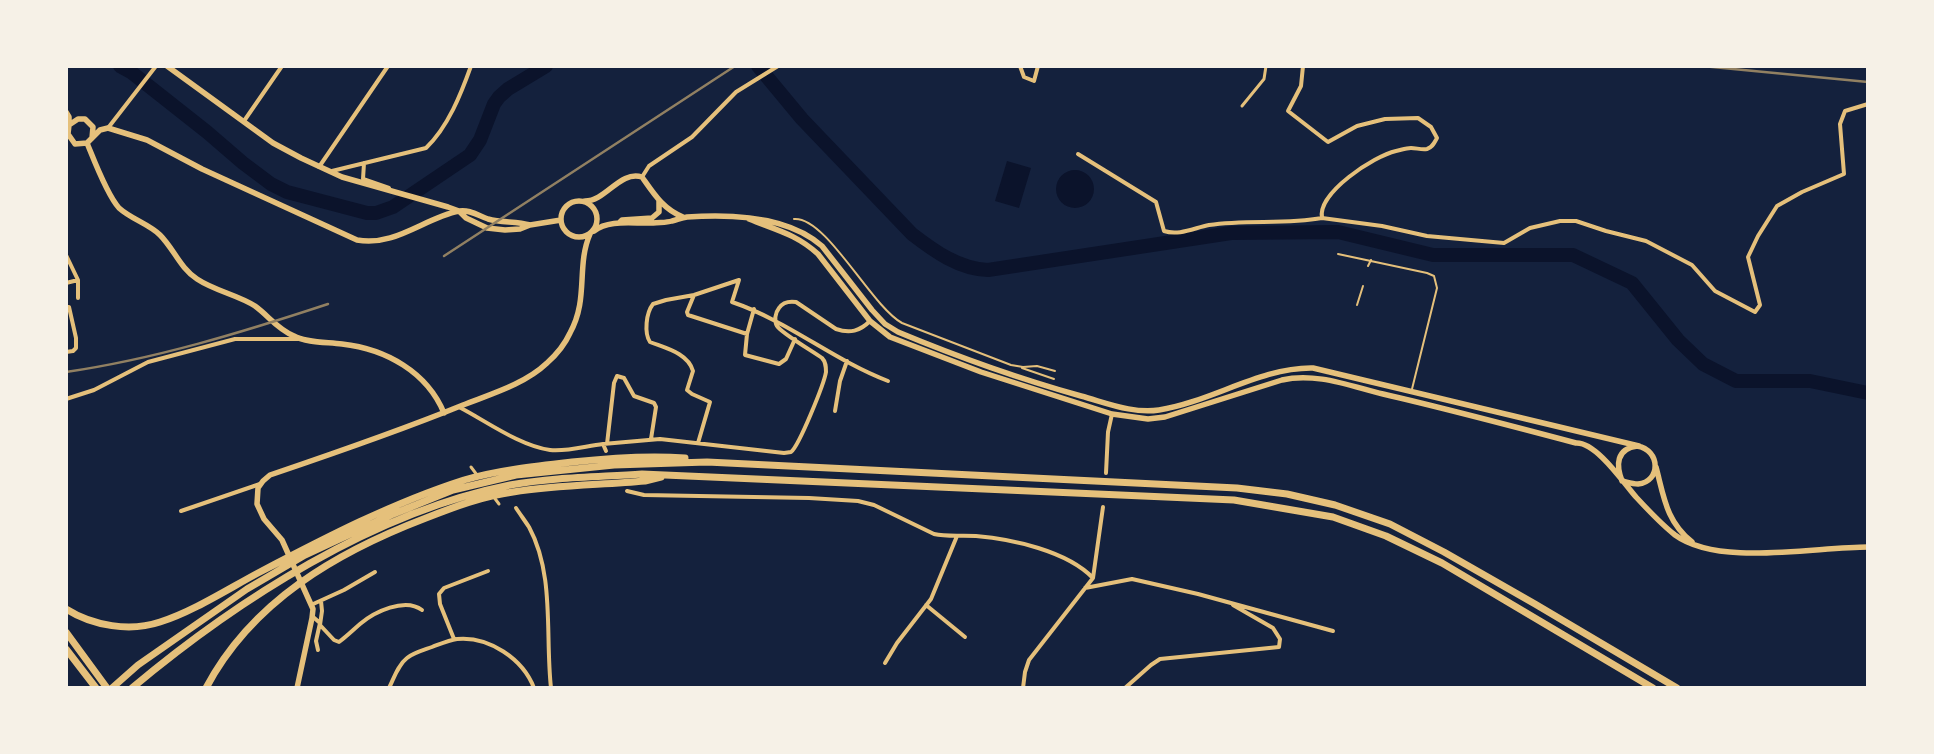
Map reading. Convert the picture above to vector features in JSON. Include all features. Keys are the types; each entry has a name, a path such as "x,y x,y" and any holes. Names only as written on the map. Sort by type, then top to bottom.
{"highway":[{"path":"66,609 86,619 119,627 160,622 378,513 432,491 473,478 547,465 607,459 658,457 684,458 707,462"},
{"path":"112,688 138,665 247,589 305,555 391,515 453,490 501,478 541,472 614,465 707,462 1237,488 1287,494 1336,505 1390,524 1444,552 1677,688"},
{"path":"206,688 226,653 248,627 272,604 306,578 386,533 466,502 512,492 645,481 668,474"},
{"path":"132,688 196,636 263,591 340,548 424,510 510,485 586,476 668,474 1225,499 1333,517 1386,536 1442,563 1653,688"},
{"path":"66,632 107,688"},
{"path":"66,649 96,688"}],"main road":[{"path":"167,66 286,151 330,172 448,207 459,211 466,218 487,228 520,229 530,224 561,220"},
{"path":"66,112 69,117 68,139 75,144 86,143 100,130 108,128 148,140 211,173 357,240 376,242 385,240 459,211"},
{"path":"69,126 78,119 88,121 94,131 92,138"},
{"path":"86,143 118,206 159,235 189,273 215,290 246,301 262,312 278,327 302,340 352,345 381,354 410,368 429,386 444,413"},
{"path":"683,217 673,222 603,225 579,237 569,234 561,220 568,204 579,200 595,199 630,176 642,176 659,201 672,213 683,217 760,218 775,222 814,239 822,246 876,315 885,324 898,332 1035,382 1121,407 1142,411 1176,406 1278,373 1302,368 1329,371 1639,446 1651,453 1673,522 1696,545"},
{"path":"297,688 312,616 312,605 282,540 264,519 258,507 256,499 260,484 270,475 444,413 504,389 547,364 562,346 576,320 581,301 583,259 597,222 597,214 592,206 585,201"},
{"path":"619,223 622,220 647,219 656,216 660,212 659,201"},
{"path":"749,219 796,237 818,254 870,322 880,331 897,340 1032,390 1112,414 1148,419 1165,417 1282,380 1307,377 1410,400 1582,443 1603,459 1667,529 1681,540 1719,552 1745,553 1868,546"},
{"path":"1622,480 1618,468 1619,457 1626,449 1639,446"},
{"path":"1622,480 1633,484 1644,482 1653,474 1655,462"}],"street":[{"path":"108,128 156,66"},
{"path":"244,121 282,66"},
{"path":"319,167 388,66"},
{"path":"330,172 426,148 434,139 461,94 471,66"},
{"path":"642,176 650,166 692,137 736,92 778,66"},
{"path":"1020,66 1024,77 1034,81 1038,66"},
{"path":"1242,106 1264,79 1266,66"},
{"path":"1304,66 1301,86 1288,111 1328,142 1357,126 1385,119 1418,118 1431,127 1437,138 1433,146 1426,149 1410,148 1394,151 1358,168 1324,201 1320,212 1322,218"},
{"path":"1078,154 1156,202 1164,231 1172,234 1210,225 1278,220 1299,222 1322,218 1382,226 1427,236 1504,243 1530,228 1560,221 1576,221 1606,231 1646,240 1692,265 1715,291 1754,312 1760,304 1748,257 1758,236 1777,206 1802,192 1844,174 1840,124 1846,110 1868,104"},
{"path":"364,163 364,180 382,185 392,191"},
{"path":"66,255 78,280 78,298"},
{"path":"66,283 78,280"},
{"path":"698,443 710,402 687,390 693,371 690,363 676,352 650,342 646,333 650,310 653,304 694,295 739,280 732,302 754,309 869,374 888,382"},
{"path":"694,295 688,315 747,334"},
{"path":"459,407 517,438 552,450 651,439 784,453 794,449 824,378 826,367 822,358 780,329 775,320 778,309 790,301 796,302 836,330 843,332 856,331 870,322"},
{"path":"66,307 69,307 76,344 73,350 66,352"},
{"path":"754,309 747,334 745,355 778,364 786,359 795,339"},
{"path":"66,398 94,390 148,362 235,339 302,340"},
{"path":"835,411 840,381 847,361"},
{"path":"606,451 605,444 614,383 617,376 624,378 634,396 654,403 656,407 651,439"},
{"path":"1106,472 1108,432 1112,414"},
{"path":"471,467 499,504"},
{"path":"181,511 260,484"},
{"path":"627,491 644,495 809,498 858,501 874,505 927,532 943,536 1000,539 1039,548 1084,569 1093,578"},
{"path":"1023,688 1029,660 1093,578 1103,507"},
{"path":"516,508 532,533 542,565 546,595 551,688"},
{"path":"885,663 897,643 926,605 941,576 957,536"},
{"path":"454,639 440,604 439,594 444,588 488,571"},
{"path":"312,605 375,572"},
{"path":"1086,588 1132,579 1227,602 1333,631"},
{"path":"318,650 316,641 322,611 321,601"},
{"path":"1125,688 1150,664 1160,659 1279,647 1280,639 1273,628 1227,602"},
{"path":"926,605 965,637"},
{"path":"312,616 319,621 320,625 334,640 340,642 361,623 380,612 397,606 416,606 422,610"},
{"path":"389,688 406,658 427,648 454,639 476,640 506,654 518,663 530,677 534,688"},
{"path":"441,688 454,688"}],"lane":[{"path":"794,218 812,223 895,319 910,327 1054,378"},
{"path":"1338,254 1371,260 1434,276 1436,293 1412,392"},
{"path":"1368,266 1371,260"},
{"path":"1357,305 1363,286"},
{"path":"1017,366 1037,366 1055,372"}],"water":[{"path":"1007,161 1031,168 1019,208 995,201"},
{"path":"1075,170 1088,176 1094,189 1088,202 1075,208 1062,202 1056,189 1062,176"}],"waterway":[{"path":"120,66 131,72 271,184 287,192 367,213 376,213 393,207 470,155 480,140 494,104 499,97 508,89 546,66"},
{"path":"758,66 802,119 912,234 947,258 977,269 988,270 1231,233 1338,232 1433,255 1573,255 1632,283 1678,340 1703,364 1736,381 1810,381 1868,393"}],"railway":[{"path":"444,256 735,66"},
{"path":"1702,66 1868,82"},
{"path":"66,372 133,360 198,344 328,304"}]}
